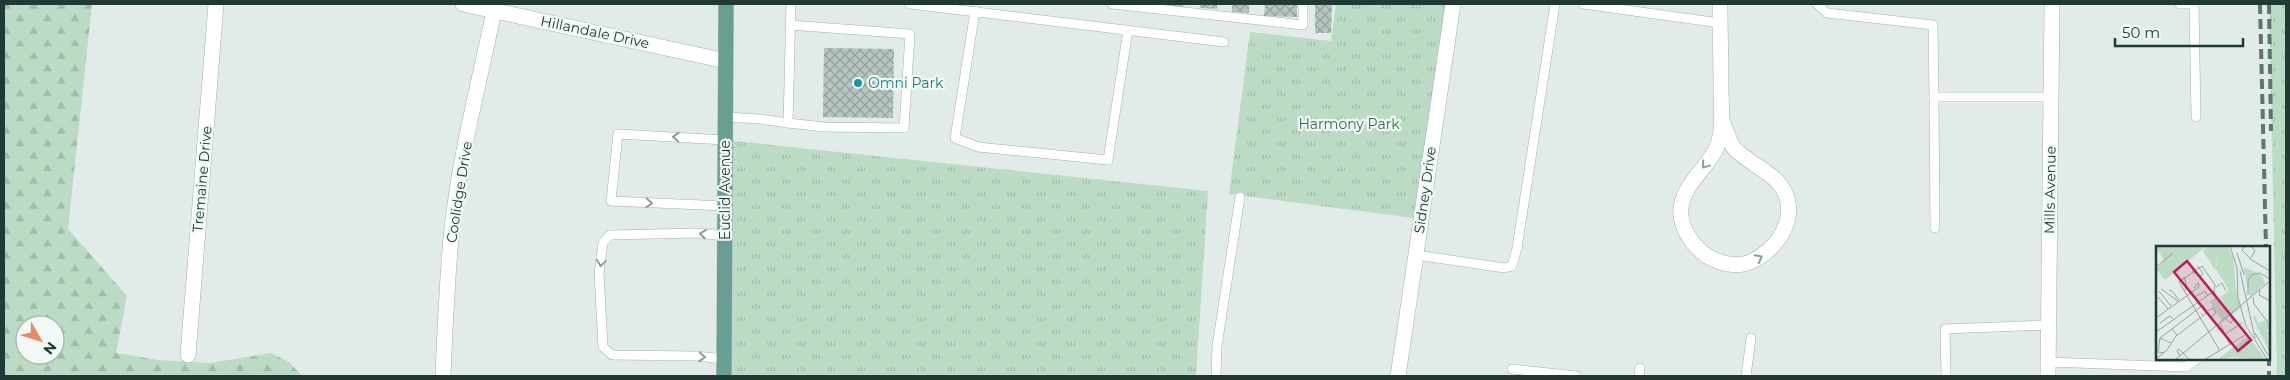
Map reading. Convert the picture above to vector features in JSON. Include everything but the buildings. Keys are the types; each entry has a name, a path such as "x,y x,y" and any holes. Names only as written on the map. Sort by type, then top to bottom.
{"main road":[{"name":"Euclid Avenue","path":"724,376 726,4"}],"street":[{"name":"Tremaine Drive","path":"188,355 216,4"},
{"name":"Hillandale Drive","path":"464,4 726,61"},
{"name":"Sidney Drive","path":"1398,376 1453,4"},
{"path":"1720,4 1722,120 1717,146 1684,195 1681,215 1687,233 1696,248 1709,258 1727,265 1748,264 1767,254 1781,238 1788,220 1787,200 1778,182 1734,148 1722,120"},
{"name":"Mills Avenue","path":"2048,369 2052,4"},
{"name":"Coolidge Drive","path":"443,376 445,305 452,226 466,144 494,11"}],"lane":[{"path":"788,123 791,4"},
{"path":"910,4 1224,42"},
{"path":"1112,4 1192,9 1303,25 1303,4"},
{"path":"1416,255 1505,268 1512,266 1519,238 1555,4"},
{"path":"1583,4 1720,23"},
{"path":"1817,4 1827,13 1933,25 1935,228"},
{"path":"2180,4 2194,4 2196,118"},
{"path":"975,11 955,138 978,147 1108,160 1128,30"},
{"path":"725,117 760,119 824,128 904,128 910,34 790,25"},
{"path":"1934,97 2051,97"},
{"path":"725,140 618,134 611,201 725,206"},
{"path":"1216,376 1216,346 1240,197"},
{"path":"724,236 690,233 610,235 603,243 599,273 603,347 612,355 724,358"},
{"path":"1946,376 1945,328 2049,325"},
{"path":"1746,376 1751,338"},
{"path":"2048,369 2186,367 2196,360"},
{"path":"1512,369 1576,376"}],"green space":[{"path":"4,4 92,4 68,229 127,296 116,353 158,360 210,363 271,353 289,362 302,376 4,376"},
{"name":"Harmony Park","path":"1336,4 1453,4 1421,219 1229,194 1250,32 1331,41"},
{"path":"2269,4 2286,4 2286,376 2277,376"},
{"path":"725,140 1208,191 1196,376 724,376"}],"railway":[{"path":"2260,4 2266,246"},
{"path":"2269,4 2271,131"},
{"path":"2269,360 2269,376"}],"place":[{"name":"Omni Park","path":"858,83"}]}
